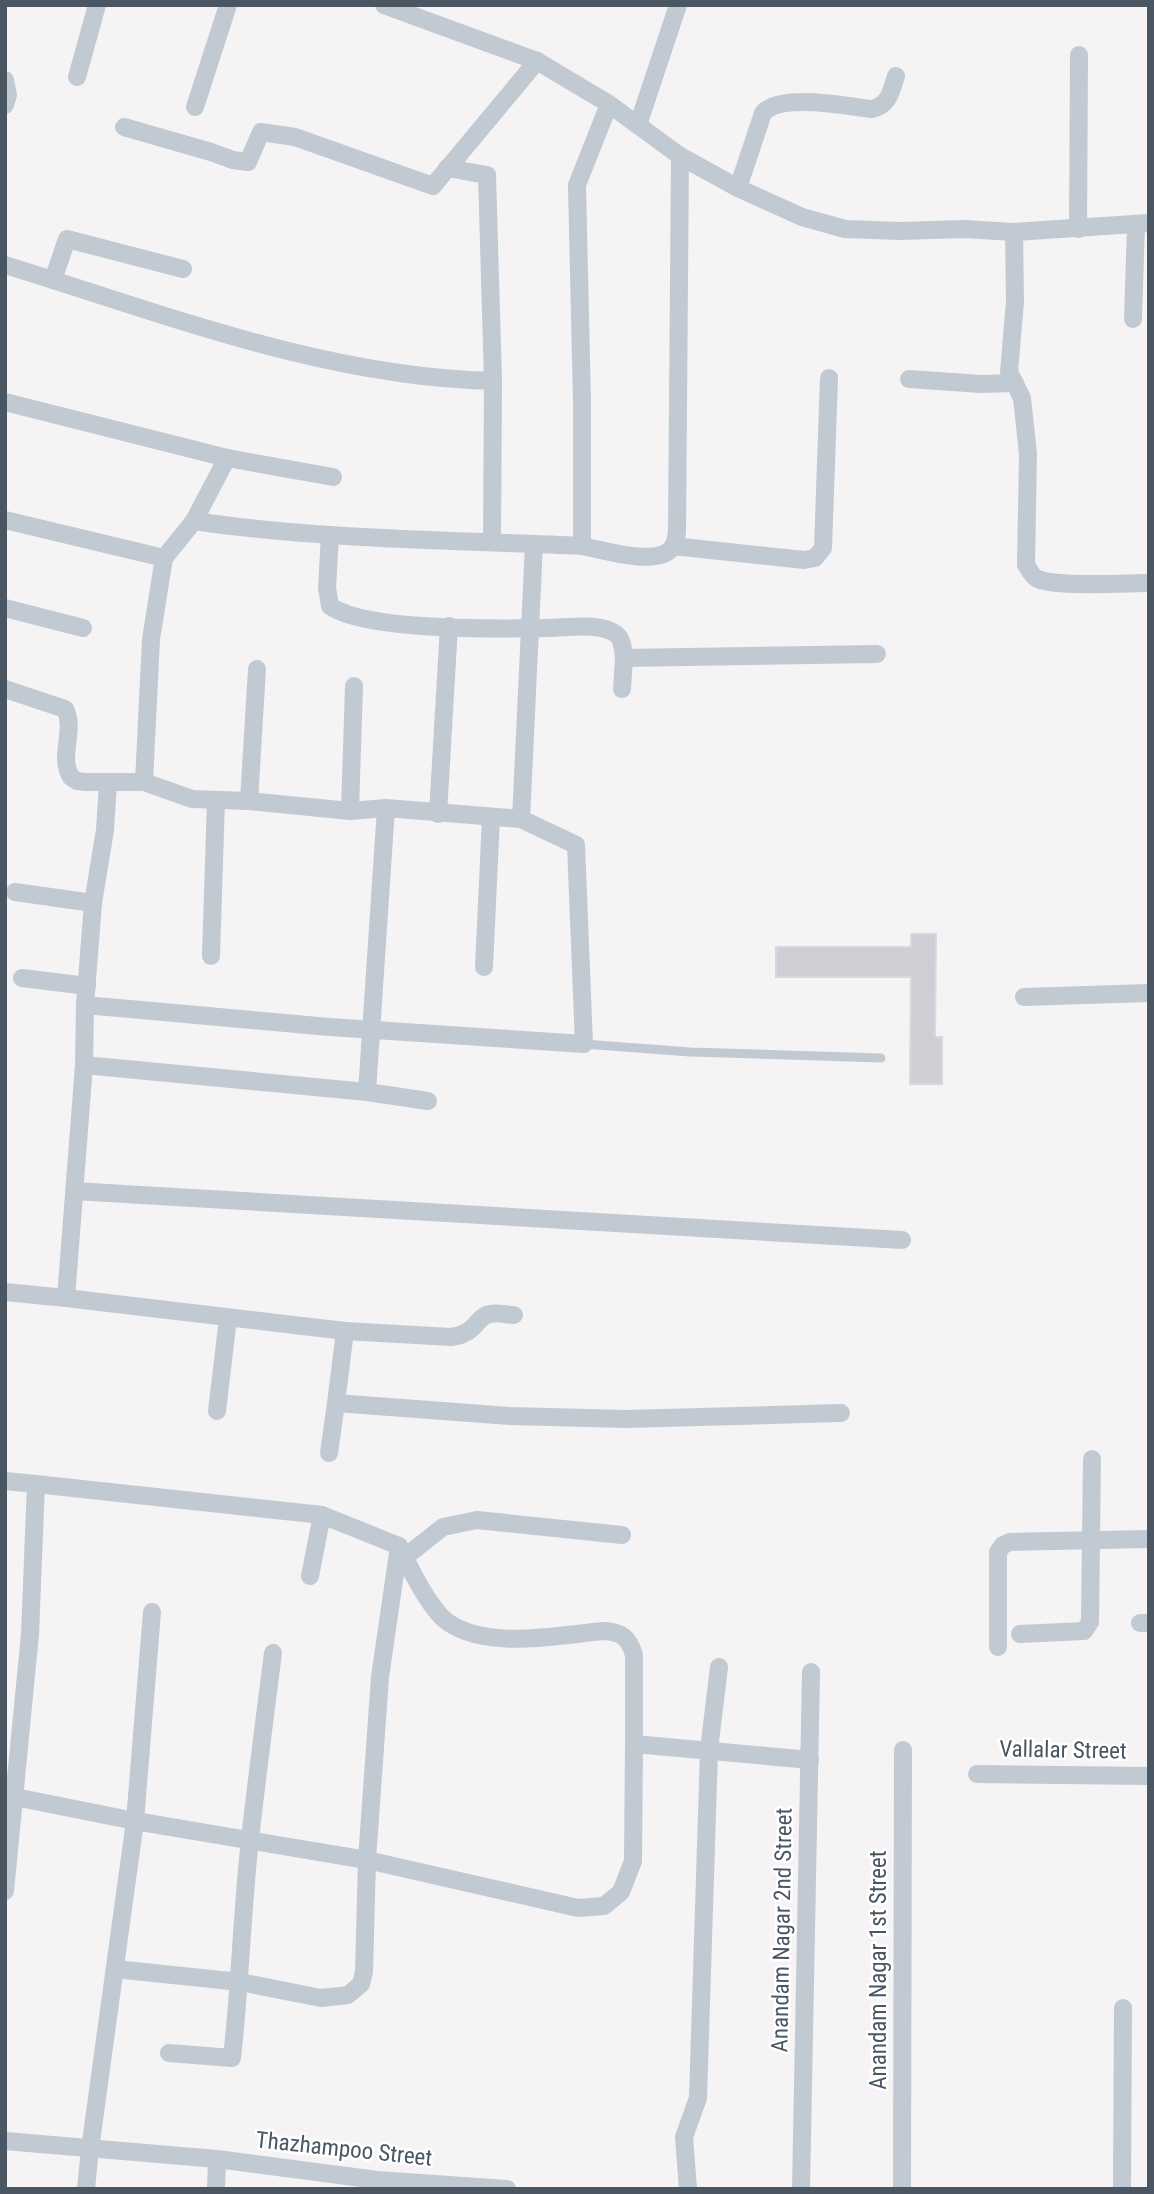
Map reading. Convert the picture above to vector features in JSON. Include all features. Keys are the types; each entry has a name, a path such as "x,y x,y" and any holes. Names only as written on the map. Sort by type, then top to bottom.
{"street":[{"path":"77,77 97,5"},
{"path":"195,107 228,5"},
{"path":"384,5 537,61 609,104 680,156 738,188 802,217 845,229 900,231 964,229 1014,232 1142,224 1133,319"},
{"path":"638,125 678,5"},
{"path":"1078,229 1079,55"},
{"path":"124,127 233,160 248,162 261,132 295,137 433,186 537,61"},
{"path":"738,188 763,113 769,107 795,102 872,109 881,107 887,101 896,76"},
{"path":"5,80 8,95 5,106"},
{"path":"582,546 577,185 609,104"},
{"path":"194,521 257,531 582,546 650,558 665,554 673,547 677,533 680,156"},
{"path":"447,167 487,175 493,381 492,542"},
{"path":"1014,232 1016,302 1009,372 1022,398 1028,454 1026,565 1034,578 1044,581 1078,584 1149,583"},
{"path":"53,280 67,239 183,269"},
{"path":"5,265 278,349 447,380 493,381"},
{"path":"673,547 804,560 815,558 823,548 829,378"},
{"path":"909,379 981,384 1014,383"},
{"path":"5,402 227,458 333,477"},
{"path":"144,782 151,639 164,558 194,521 227,458"},
{"path":"5,520 164,558"},
{"path":"330,535 327,587 330,606 341,613 397,624 530,629 600,628 617,634 623,644 622,689"},
{"path":"521,819 534,544"},
{"path":"5,608 83,628"},
{"path":"438,814 449,626"},
{"path":"624,659 877,654"},
{"path":"249,801 257,669"},
{"path":"350,811 354,686"},
{"path":"5,689 65,709 69,718 65,760 67,771 77,781 144,782 192,799 249,801 350,811 386,808 521,819 576,845 584,1044 85,1006"},
{"path":"66,1298 93,903 105,830 107,783"},
{"path":"211,956 216,800"},
{"path":"367,1093 386,808"},
{"path":"484,967 491,817"},
{"path":"15,892 93,903"},
{"path":"22,978 87,986"},
{"path":"1024,997 1149,993"},
{"path":"84,1065 428,1101"},
{"path":"74,1191 902,1240"},
{"path":"5,1292 345,1331 451,1337 464,1336 482,1317 490,1314 514,1315"},
{"path":"217,1411 228,1318"},
{"path":"329,1453 345,1331"},
{"path":"336,1403 510,1416 601,1418 841,1413"},
{"path":"1020,1634 1073,1633 1084,1630 1090,1622 1093,1459"},
{"path":"5,1481 322,1514 402,1551 418,1585 447,1622 476,1636 506,1639 618,1632 631,1642 634,1655 633,1861 621,1892 604,1906 578,1908 367,1860 135,1821 10,1796"},
{"path":"5,1891 10,1796 30,1634 36,1484"},
{"path":"310,1576 322,1514"},
{"path":"115,1969 240,1982 321,1998 348,1995 361,1984 364,1972 367,1860 380,1677 402,1551 443,1527 477,1520 622,1535"},
{"path":"998,1647 999,1552 1003,1545 1010,1542 1149,1539"},
{"path":"86,2189 135,1821 152,1612"},
{"path":"169,2053 232,2059 250,1840 273,1653"},
{"path":"688,2189 684,2137 698,2098 709,1750 719,1667"},
{"name":"Anandam Nagar 2nd Street","path":"801,2189 811,1672"},
{"path":"635,1744 810,1760"},
{"name":"Anandam Nagar 1st Street","path":"902,1750 902,2189"},
{"name":"Vallalar Street","path":"977,1774 1149,1776"},
{"path":"1122,2189 1123,2008"},
{"name":"Thazhampoo Street","path":"5,2141 217,2160 350,2183 507,2189"},
{"path":"216,2189 217,2160"}],"lane":[{"path":"584,1044 690,1052 881,1058"}],"building":[{"path":"911,934 936,934 935,1037 942,1037 942,1084 910,1084 911,977 776,977 776,947 911,947"}]}
